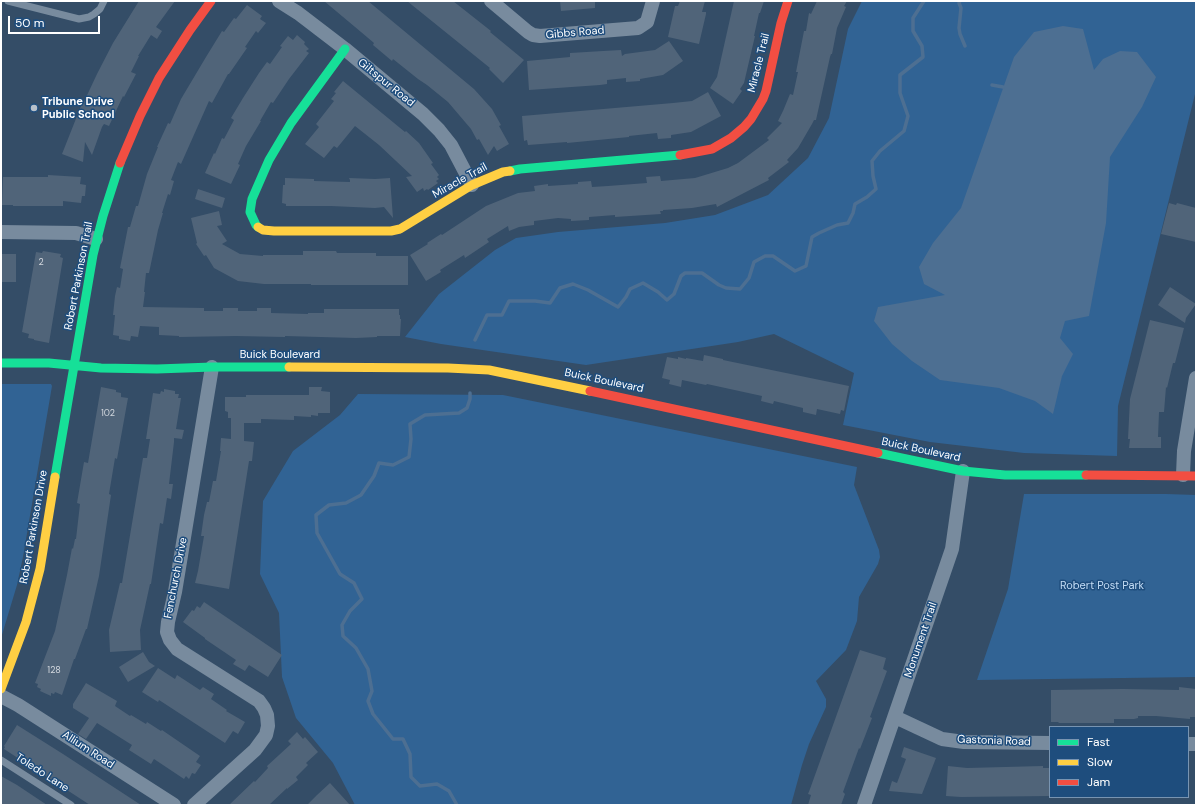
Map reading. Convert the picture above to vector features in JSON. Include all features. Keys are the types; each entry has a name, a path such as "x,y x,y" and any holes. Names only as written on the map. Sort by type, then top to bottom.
{"street":[{"name":"Robert Parkinson Trail","path":"74,366 96,239 118,167 140,116 170,60 210,1"},
{"name":"Giltspur Road","path":"280,1 345,49 424,114 451,145 472,185"},
{"name":"Gibbs Road","path":"491,1 528,32 540,36 638,28 646,22 653,1"},
{"name":"Miracle Trail","path":"345,49 291,124 269,160 252,199 250,212 256,225 263,230 391,231 408,225 472,185 495,175 512,170 696,153 712,149 737,134 751,120 763,99 781,23 788,1"},
{"path":"1,232 76,233 96,239"},
{"name":"Buick Boulevard","path":"1,363 49,363 101,368 137,369 212,367 448,368 490,370 963,471 1005,475 1189,475"},
{"name":"Robert Parkinson Drive","path":"1,689 26,622 39,575 74,366"},
{"name":"Fenchurch Drive","path":"194,805 255,750 266,735 268,726 267,716 259,701 176,649 167,632 212,367"},
{"path":"1189,475 1184,451 1196,378"},
{"name":"Monument Trail","path":"864,805 952,549 963,471"},
{"name":"Allium Road","path":"1,696 18,705 174,805"},
{"name":"Gastonia Road","path":"895,717 942,739 964,742 1049,743"}],"lane":[{"path":"8,1 79,19 89,17 94,14 100,9 104,1"},
{"name":"Toledo Lane","path":"1,760 70,805"}],"green space":[{"path":"862,1 1196,1 1196,90 1118,406 1117,456 1024,453 930,442 843,425 854,373 774,334 738,342 586,365 441,344 405,337 439,294 495,250 516,238 558,232 665,223 715,215 768,195 808,158 829,118 848,29"},
{"path":"1,384 51,384 52,386 23,557 17,585 1,638"},
{"path":"358,394 503,395 857,467 854,485 879,550 880,557 878,564 859,597 857,621 846,650 816,681 826,699 826,707 809,744 791,805 355,805 333,763 296,718 282,677 279,613 260,574 263,501 293,451 340,415"},
{"name":"Robert Post Park","path":"1024,494 1196,495 1196,677 977,680 1008,589"}],"shaded area":[{"path":"1063,26 1083,29 1094,70 1103,59 1120,51 1137,52 1156,77 1142,107 1110,157 1106,223 1089,316 1065,321 1060,338 1073,354 1062,376 1053,414 1035,401 999,388 940,380 912,361 892,344 874,321 878,307 945,295 924,284 919,267 933,243 961,208 1014,57 1034,32"}],"building":[{"path":"139,1 175,1 156,27 162,31 157,39 151,35 138,56 131,72 136,74 124,97 123,96 109,126 104,124 102,127 92,155 85,142 83,162 62,154 81,106 97,74 113,43"},
{"path":"324,1 368,1 474,89 492,109 509,144 497,151 494,146 488,155 479,139 477,140 471,129 448,102 393,59 392,61 373,45 374,43"},
{"path":"407,1 453,1 491,31 490,32 524,60 503,83 489,69 490,68"},
{"path":"560,1 595,1 595,8 561,11"},
{"path":"680,1 705,1 702,12 706,12 706,14 699,44 668,37 675,6 678,6"},
{"path":"734,1 764,1 759,13 744,83 740,89 742,91 733,104 710,88 717,77"},
{"path":"817,1 847,1 837,28 816,120 814,120 798,148 787,160 789,162 768,178 769,180 717,207 716,204 692,208 663,210 660,211 661,214 589,217 589,220 571,221 571,219 558,218 534,221 534,225 519,227 509,231 508,226 487,239 489,242 465,258 464,255 426,281 410,255 486,206 518,193 535,191 534,186 548,184 548,186 578,184 578,182 591,181 592,187 647,183 646,177 660,176 661,181 695,178 728,168 738,163 769,140 767,138 782,123 778,121 790,94 793,95 804,31 806,31 809,13 811,14"},
{"path":"247,5 262,16 260,19 266,23 258,33 256,31 245,47 247,48 228,74 212,103 209,101 181,164 178,162 171,180 174,181 170,195 168,194 162,213 149,273 146,273 143,307 204,308 204,311 223,311 223,308 238,308 238,311 257,311 257,308 271,308 271,313 308,314 324,313 324,309 399,309 401,319 400,336 356,338 285,336 179,337 159,335 159,327 140,326 138,337 131,336 130,341 119,339 119,336 113,335 115,296 117,287 120,288 123,269 120,268 128,227 130,227 136,206 138,206 147,174 157,147 168,123 170,124 181,99 222,31 224,32 234,18 236,19"},
{"path":"297,35 305,42 304,44 309,49 306,51 309,53 273,103 271,102 246,146 238,164 240,165 231,184 205,173 222,138 224,139 234,120 231,118 259,73 267,62 270,64 282,47 280,46 288,36 293,40"},
{"path":"669,41 683,61 663,75 640,79 640,81 626,82 626,78 607,80 607,84 600,85 529,90 527,61 570,57 570,53 621,50 622,56 625,54 655,50"},
{"path":"343,81 419,143 433,163 431,164 439,175 437,177 439,179 436,181 438,183 428,190 427,189 424,191 423,188 417,192 406,177 412,176 379,145 355,126 337,148 334,146 324,158 305,144 319,127 316,124 334,101 331,99 336,93 334,92"},
{"path":"708,92 721,116 691,132 671,135 671,138 658,139 657,133 567,143 528,145 527,140 524,141 522,116 692,101"},
{"path":"48,175 81,177 80,184 86,185 85,196 82,196 81,203 63,201 63,206 2,205 3,177 48,177"},
{"path":"285,178 314,179 314,181 350,182 349,178 390,178 393,218 384,207 286,206 286,204 282,203"},
{"path":"198,189 225,198 222,208 195,199"},
{"path":"1169,203 1176,205 1177,203 1196,208 1196,242 1161,234"},
{"path":"219,211 222,225 217,226 227,241 222,244 240,254 263,256 303,255 303,251 336,251 337,253 376,253 376,256 408,256 408,285 264,284 238,281 214,268 206,255 204,256 196,244 191,218"},
{"path":"43,251 61,254 60,257 63,258 49,343 28,338 29,334 22,332 36,252 42,253"},
{"path":"1,254 16,254 16,282 1,282"},
{"path":"1170,287 1196,304 1186,318 1185,323 1158,305"},
{"path":"1150,320 1184,328 1175,363 1173,363 1167,388 1166,387 1164,412 1159,412 1158,437 1161,437 1161,448 1129,448 1130,399"},
{"path":"704,355 849,386 844,411 841,410 840,414 817,409 816,415 803,412 803,408 774,401 773,404 761,401 762,396 682,380 681,387 669,384 670,380 662,378 667,357 678,359 678,357 703,361"},
{"path":"101,387 116,390 116,392 121,393 121,397 128,398 109,494 111,495 99,576 87,629 74,659 62,695 55,692 54,694 51,693 51,696 40,691 41,689 37,687 38,684 35,683 55,631 72,548 73,549 76,539 80,504 77,503 84,462 88,463"},
{"path":"309,387 322,387 321,391 330,392 330,413 318,413 318,416 311,415 311,417 294,416 294,420 261,419 261,423 244,423 244,441 254,442 252,461 249,461 229,589 195,583 204,536 201,536 204,515 207,502 209,502 213,481 216,481 221,451 221,438 231,439 231,418 228,418 228,412 225,411 225,397 246,397 246,395 309,395"},
{"path":"164,389 175,391 175,394 179,394 178,398 181,398 176,429 184,430 182,439 174,438 169,484 173,484 171,499 167,498 163,524 160,523 151,584 140,630 141,650 110,652 109,630 120,583 122,583 143,458 147,458 150,439 146,439 153,393 160,394 161,391 164,392"},
{"path":"204,602 282,655 268,677 249,665 245,671 233,664 236,660 183,622 192,610 194,611 197,606 200,608"},
{"path":"860,650 886,658 883,669 887,671 870,717 872,718 843,792 845,794 841,805 808,805 811,795 808,794"},
{"path":"143,652 149,662 155,666 128,682 119,667"},
{"path":"158,668 175,679 177,675 200,690 203,687 214,694 211,699 227,710 226,711 245,722 238,734 233,731 225,743 159,700 158,702 142,692"},
{"path":"86,683 117,701 115,706 130,716 131,715 146,724 147,722 161,731 162,730 200,756 196,762 201,765 195,774 192,773 189,779 186,776 184,779 154,759 151,764 129,750 132,745 97,723 86,739 78,734 89,718 73,708 73,704"},
{"path":"1179,687 1196,689 1196,717 1190,717 1190,719 1138,716 1138,718 1134,719 1114,719 1114,723 1051,722 1051,690 1179,690"},
{"path":"17,725 141,805 90,805 4,749 4,746"},
{"path":"297,732 303,739 305,737 318,752 306,763 308,765 296,777 298,780 269,805 229,805 254,781 255,782 268,768 267,766 291,744 288,741"},
{"path":"904,747 936,758 922,794 889,791 892,781 897,783 906,759 901,757"},
{"path":"948,766 967,768 1043,766 1043,768 1049,768 1049,796 946,796"},
{"path":"1,776 17,785 47,805 1,805"},
{"path":"330,783 350,805 307,805 317,795"}],"waterway":[{"path":"475,340 487,315 502,315 509,301 535,301 550,303 560,288 573,284 588,290 618,307 630,289 643,283 658,292 667,300 674,294 681,276 685,273 702,273 726,288 740,289 749,278 754,262 765,256 773,256 795,271 806,266 812,237 837,225 848,223 853,213 855,204 867,197 876,189 872,161 880,151 904,131 908,116 900,93 900,75 923,57 922,46 913,31 913,18 924,1"},
{"path":"960,1 959,3 961,8 959,28 965,46"},
{"path":"992,85 1003,87"},
{"path":"457,805 449,791 437,784 420,786 411,777 410,754 403,739 393,739 373,714 368,701 372,691 368,669 356,648 343,636 342,625 350,611 362,599 354,583 340,574 317,533 316,515 329,505 346,503 361,495 374,476 379,463 393,465 409,457 411,439 410,424 425,415 459,413 467,408 470,393"}],"traffic: fast":[{"path":"258,227 250,212 252,199 269,160 291,123 345,49"},
{"path":"510,171 680,155"},
{"path":"55,477 93,255 103,216 120,163"},
{"path":"1,363 49,363 101,368 157,369 289,367"},
{"path":"878,453 963,471 1005,475 1086,475"}],"traffic: slow":[{"path":"258,227 263,230 274,231 391,231 400,229 472,185 503,172 510,171"},
{"path":"289,367 448,368 489,370 590,391"},
{"path":"1,689 26,622 40,569 55,477"}],"traffic: jam":[{"path":"120,163 140,116 159,78 211,1"},
{"path":"680,155 712,149 731,138 751,119 766,91 781,23 788,1"},
{"path":"590,391 878,453"},
{"path":"1086,475 1196,476"}],"place":[{"name":"Tribune Drive Public School","path":"34,108"}]}
